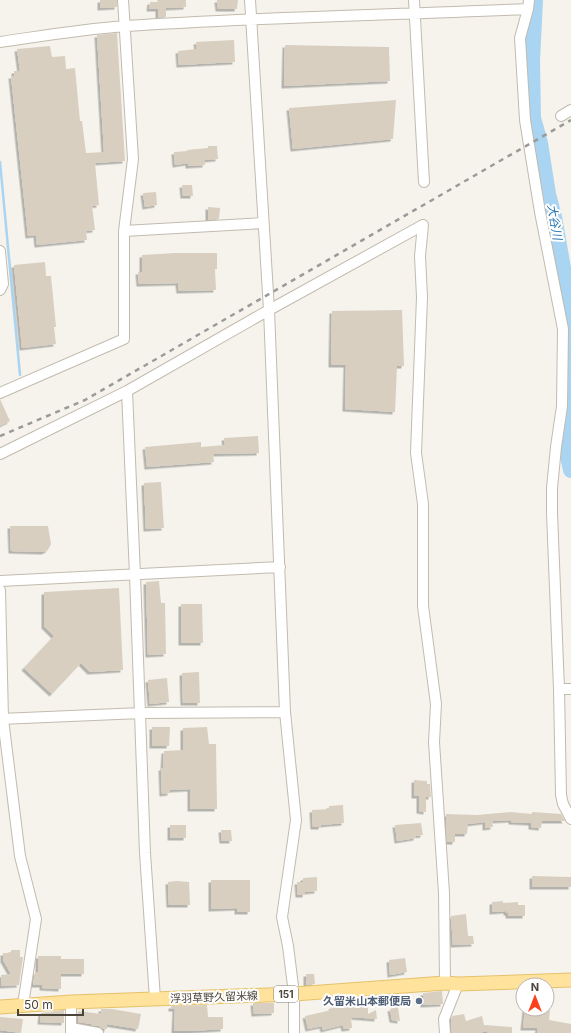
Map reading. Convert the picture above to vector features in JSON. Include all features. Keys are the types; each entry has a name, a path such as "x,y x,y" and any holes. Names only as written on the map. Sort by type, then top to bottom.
{"main road":[{"name":"浮羽草野久留米線","path":"0,1008 71,1002 294,994 452,984 571,980"}],"street":[{"path":"0,393 124,339 124,231 133,159 123,0"},
{"path":"250,0 269,310 285,712 296,820 282,917 288,946 294,994 294,1033"},
{"path":"414,0 424,182"},
{"path":"0,42 124,26 251,19 414,14 528,4 520,38 525,120 540,212 563,329 562,406 552,488 561,795 563,804 571,819"},
{"path":"561,116 571,110"},
{"path":"124,231 263,223"},
{"path":"0,454 127,391 423,225 420,256 422,297 416,453 423,504 423,606 436,704 434,742 444,893 452,984 444,1019 445,1033"},
{"path":"0,251 3,284 0,290"},
{"path":"127,391 145,853 155,999"},
{"path":"0,581 280,567"},
{"path":"0,590 2,719 20,856 36,919 23,1005"},
{"path":"559,689 571,689"},
{"path":"2,719 140,713 285,712"},
{"path":"71,1002 71,1030 98,1033"}],"building":[{"path":"100,0 117,0 117,7 100,8"},
{"path":"157,0 186,0 186,7 166,8 166,17 158,18 158,9 149,9 150,2 158,2"},
{"path":"217,0 238,0 237,9 218,9"},
{"path":"117,33 125,161 95,163 99,205 92,206 95,230 86,231 87,240 37,245 36,235 28,236 11,76 14,76 14,71 20,71 17,49 50,46 52,57 65,56 66,69 75,68 80,121 82,121 86,153 104,152 97,35"},
{"path":"234,40 235,62 179,65 178,51 197,49 196,42"},
{"path":"285,45 389,47 390,81 284,86"},
{"path":"396,100 393,139 293,149 289,108"},
{"path":"208,146 217,146 218,159 205,160 205,165 188,166 188,163 175,165 174,152 208,148"},
{"path":"182,185 192,185 193,196 183,196"},
{"path":"156,192 157,205 145,207 143,193"},
{"path":"208,207 220,208 219,219 208,220"},
{"path":"217,253 217,269 215,269 216,290 179,291 178,283 139,284 138,272 142,272 142,255"},
{"path":"45,262 46,276 51,276 56,327 54,327 56,344 22,348 14,265"},
{"path":"402,310 404,366 397,366 395,412 345,409 346,365 331,365 332,311"},
{"path":"0,399 10,421 0,426"},
{"path":"258,436 259,453 213,454 214,462 147,467 145,447 201,442 201,447 225,445 224,438"},
{"path":"161,482 164,528 146,529 144,483"},
{"path":"10,526 48,526 51,544 48,550 44,552 11,551"},
{"path":"159,581 161,603 165,603 166,654 148,655 146,582"},
{"path":"119,588 123,670 90,672 81,663 52,694 24,668 54,636 44,626 44,592"},
{"path":"181,604 202,604 203,643 181,643"},
{"path":"199,672 200,703 183,703 182,673"},
{"path":"167,678 169,702 150,704 148,680"},
{"path":"152,727 170,727 169,746 152,746"},
{"path":"207,727 209,744 216,744 217,809 190,809 190,789 170,790 170,793 162,794 161,768 163,768 164,751 183,750 183,728"},
{"path":"414,780 427,781 427,784 430,784 431,797 426,797 426,812 419,811 419,796 414,796"},
{"path":"343,805 344,823 313,827 312,810 329,809 329,806"},
{"path":"510,812 561,814 565,821 542,821 541,828 531,827 531,823 511,822 511,820 492,821 493,827 485,828 485,822 468,824 467,834 455,834 455,842 447,842 446,814 477,815"},
{"path":"421,823 423,835 416,836 416,838 397,841 395,825"},
{"path":"170,825 186,825 186,838 170,838"},
{"path":"221,830 231,830 232,841 222,841"},
{"path":"532,876 571,877 571,887 532,887"},
{"path":"317,877 317,891 305,892 305,895 298,895 297,882 303,882 303,878"},
{"path":"211,880 250,880 250,912 237,912 237,908 211,909"},
{"path":"168,882 189,882 190,905 169,905"},
{"path":"503,901 503,903 518,902 518,905 525,905 525,916 508,916 506,911 492,912 492,902"},
{"path":"466,914 468,936 473,936 474,944 453,945 451,916"},
{"path":"11,950 20,950 20,957 23,957 19,985 1,986 1,975 11,974 3,960 3,953 11,953"},
{"path":"38,956 61,956 61,959 84,959 84,974 61,974 61,989 42,988 42,985 33,985 35,972 38,972"},
{"path":"405,958 407,972 390,975 389,960"},
{"path":"306,974 314,974 315,984 306,985"},
{"path":"442,991 443,1004 423,1005 423,993"},
{"path":"253,1003 274,1003 274,1013 254,1014"},
{"path":"346,1003 368,1007 368,1014 376,1010 377,1019 351,1017 352,1028 344,1029 343,1025 323,1030 322,1026 308,1029 305,1016 332,1010 331,1007"},
{"path":"207,1005 208,1017 223,1017 223,1029 174,1031 175,1009 171,1009 171,1006"},
{"path":"398,1007 400,1021 392,1020 390,1009"},
{"path":"101,1009 112,1009 141,1014 138,1029 107,1024 107,1029 103,1029 99,1026 78,1022 78,1011 101,1014"},
{"path":"64,1010 64,1023 40,1022 41,1013"},
{"path":"464,1014 466,1021 482,1016 484,1025 512,1027 512,1033 487,1033 487,1031 478,1033 452,1033 452,1016"},
{"path":"0,1017 23,1019 21,1033 0,1030"},
{"path":"524,1017 549,1017 549,1020 571,1024 571,1033 537,1033 538,1028 523,1028"}],"waterway":[{"name":"大谷川","path":"535,0 532,60 533,118 540,143 548,194 554,217 566,285 571,326 567,452 571,470"},
{"path":"0,162 20,375"}],"railway":[{"path":"0,436 85,400 571,120"}],"place":[{"name":"久留米山本郵便局","path":"419,1001"}]}
